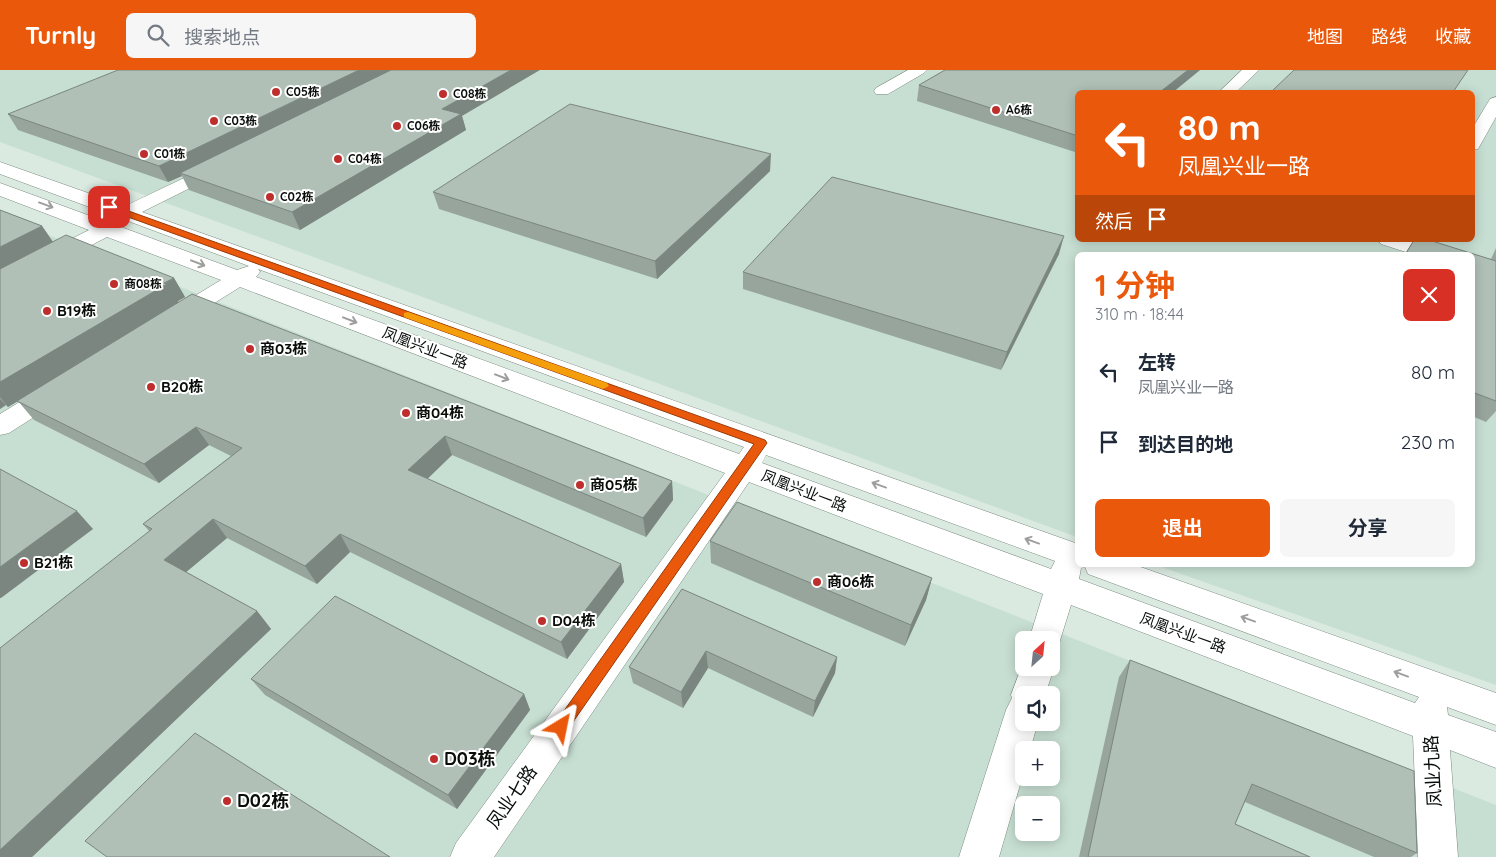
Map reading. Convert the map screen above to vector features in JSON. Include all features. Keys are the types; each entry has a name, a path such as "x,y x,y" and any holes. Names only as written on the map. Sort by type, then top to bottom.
{"street":[{"path":"882,91 919,70"},
{"path":"1228,90 1251,70"},
{"path":"1475,140 1496,102"},
{"path":"0,284 233,160"},
{"name":"凤凰兴业一路","path":"2,175 117,221 238,278 752,455 1075,557"},
{"name":"凤凰兴业一路","path":"117,221 263,263 752,455 1061,587 1496,750"},
{"path":"1394,242 1416,249 1420,242"},
{"path":"156,329 263,263"},
{"path":"0,426 74,380"},
{"name":"凤业七路","path":"470,857 752,455"},
{"path":"1048,631 1061,587 1076,567"},
{"name":"凤凰兴业一路","path":"1104,567 1496,709"},
{"name":"凤业九路","path":"1428,684 1438,857"},
{"path":"979,857 1018,731"}],"shaded area":[{"path":"0,70 1496,70 1496,685 1162,567 1475,567 1475,252 1075,252 1075,536 0,142"},
{"path":"0,216 1054,631 1015,631 1015,676 1060,676 1060,633 1496,805 1496,857 0,857"}],"building":[{"path":"118,70 359,70 159,166 8,114"},
{"path":"391,70 511,70 442,109 461,114 292,212 180,173"},
{"path":"945,70 1188,70 1163,90 1075,90 1075,135 919,85"},
{"path":"1294,70 1468,70 1454,90 1273,90"},
{"path":"570,104 771,154 655,261 433,192"},
{"path":"832,177 1064,236 1007,352 743,272"},
{"path":"0,210 42,226 0,247"},
{"path":"66,235 174,278 164,283 167,284 0,382 0,269"},
{"path":"1413,242 1435,242 1467,252 1407,252"},
{"path":"1475,254 1496,261 1496,401 1475,393"},
{"path":"192,294 672,481 643,518 445,436 408,470 621,564 561,642 340,534 305,566 213,519 164,560 257,611 0,850 0,648 152,529 143,524 242,448 196,427 144,464 17,401"},
{"path":"0,469 77,511 0,567"},
{"path":"737,502 932,578 911,625 710,541"},
{"path":"682,589 837,657 815,701 706,651 681,692 629,667"},
{"name":"D03栋","path":"335,596 524,694 448,795 251,679"},
{"path":"1130,660 1414,771 1417,853 1252,784 1235,824 1310,857 1088,857"},
{"name":"D02栋","path":"195,733 390,857 107,857 85,841"}],"slow traffic":[{"path":"408,315 603,386"}],"place":[{"name":"C05栋","path":"276,92"},
{"name":"C08栋","path":"443,94"},
{"name":"A6栋","path":"996,110"},
{"name":"C03栋","path":"214,121"},
{"name":"C06栋","path":"397,126"},
{"name":"C01栋","path":"144,154"},
{"name":"C04栋","path":"338,159"},
{"name":"C02栋","path":"270,197"},
{"name":"商08栋","path":"114,284"},
{"name":"B19栋","path":"47,311"},
{"name":"商03栋","path":"250,349"},
{"name":"B20栋","path":"151,387"},
{"name":"商04栋","path":"406,413"},
{"name":"商05栋","path":"580,485"},
{"name":"B21栋","path":"24,563"},
{"name":"商06栋","path":"817,582"},
{"name":"D04栋","path":"542,621"},
{"name":"D03栋","path":"434,759"},
{"name":"D02栋","path":"227,801"}],"route":[{"path":"109,207 761,443 561,727"}]}
